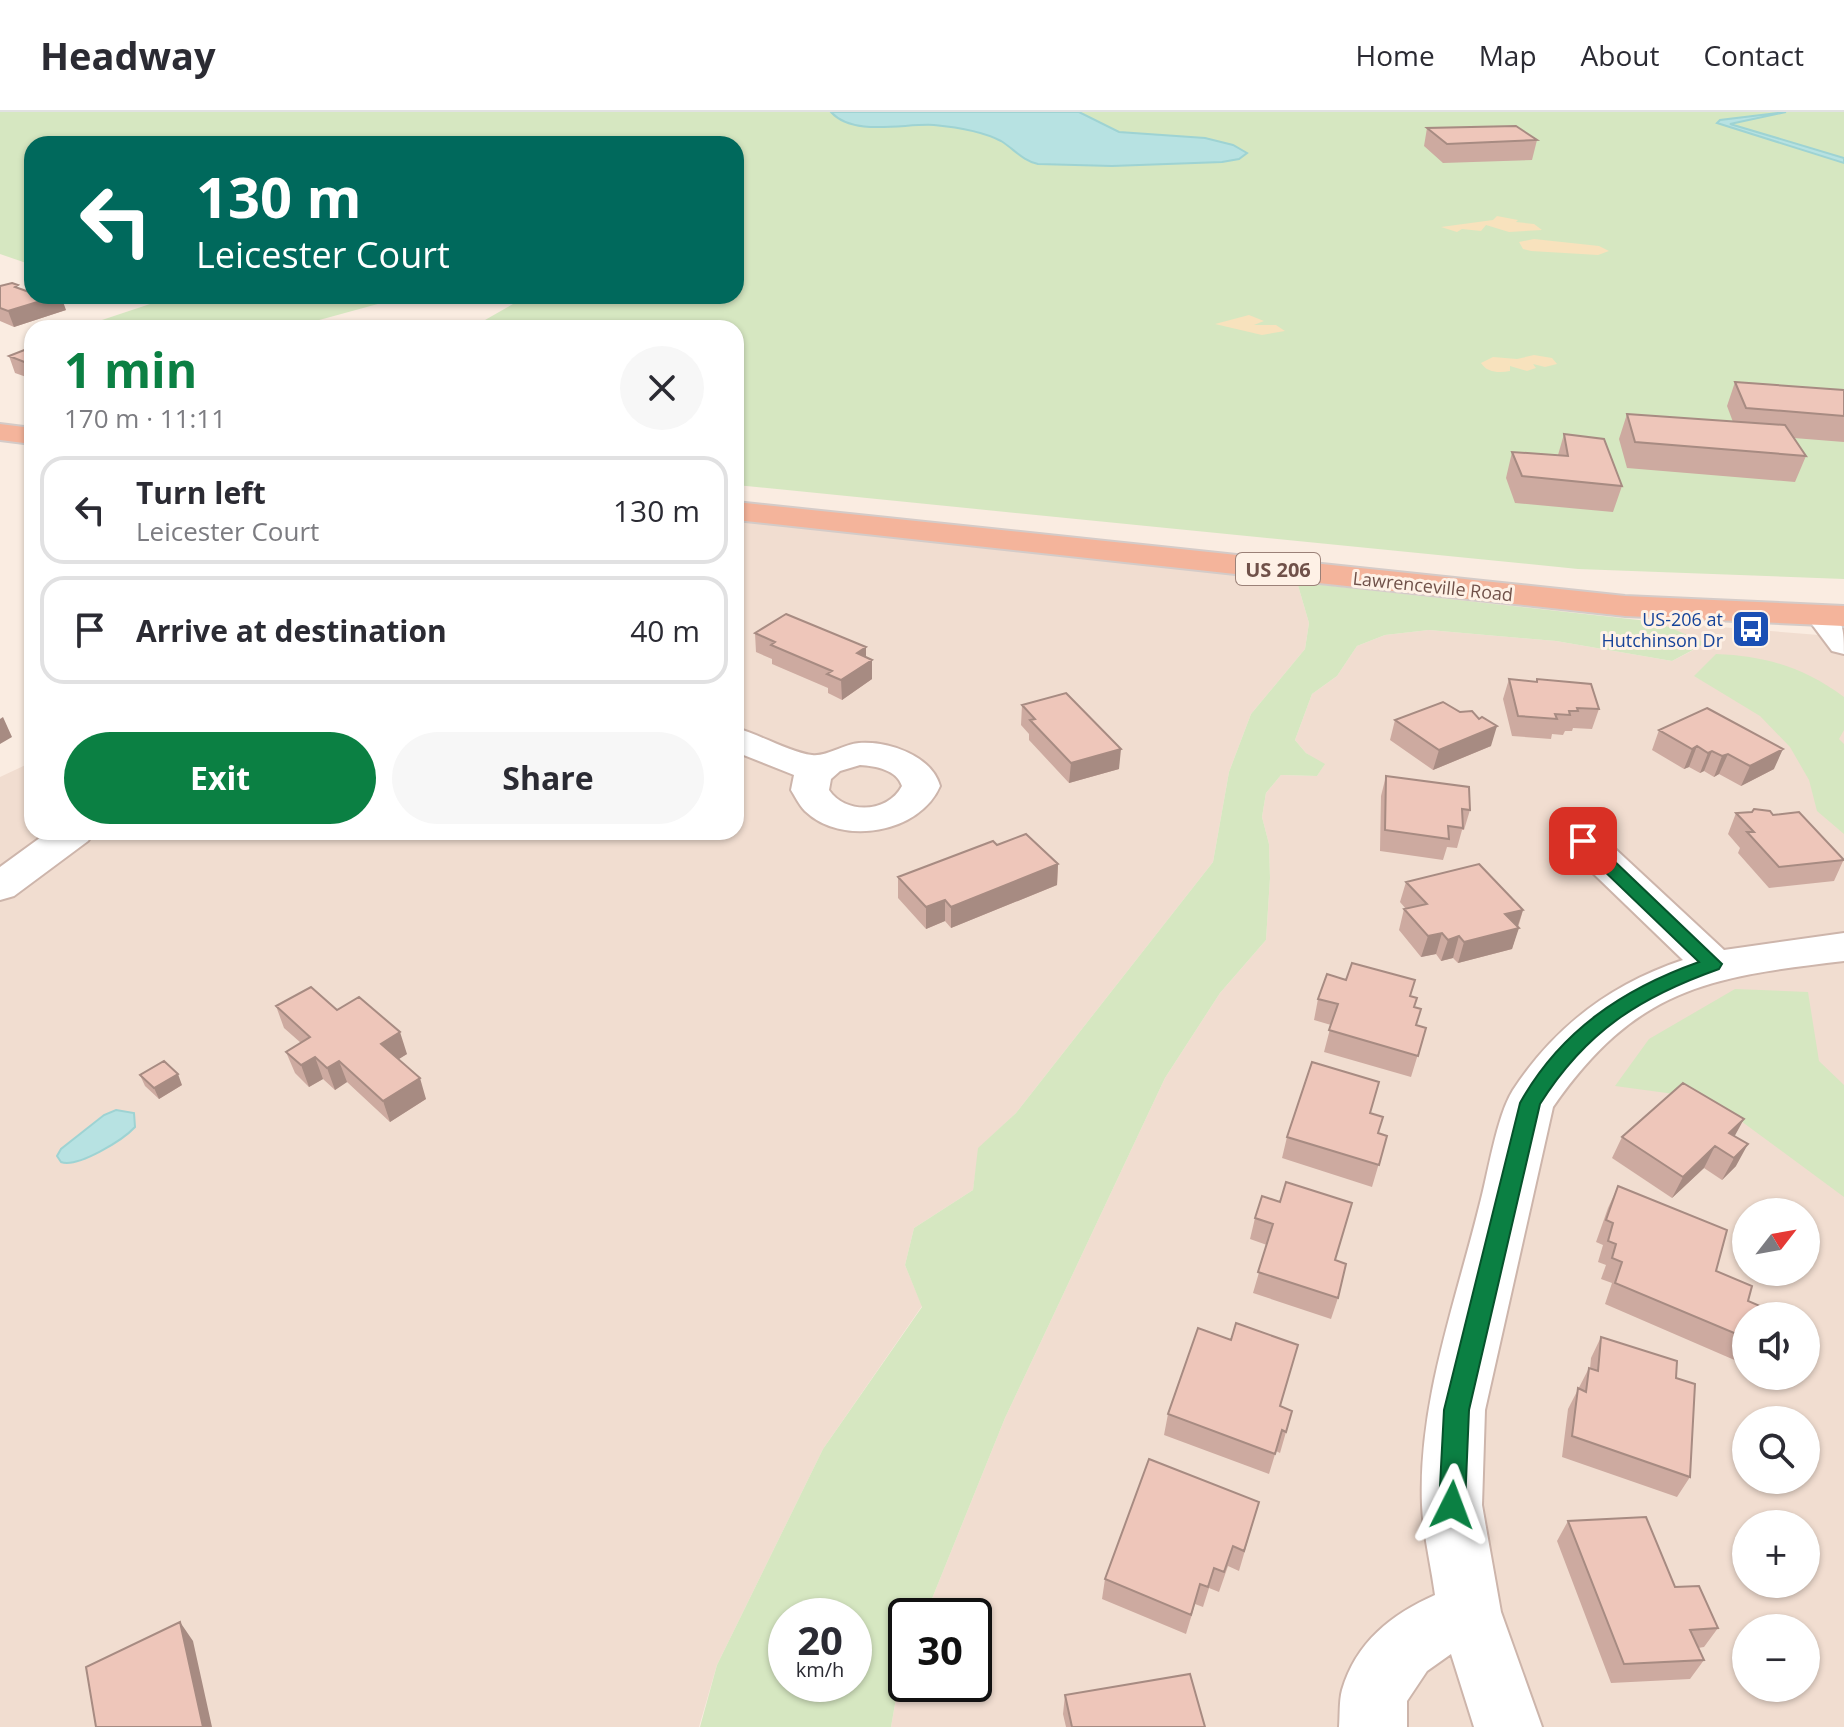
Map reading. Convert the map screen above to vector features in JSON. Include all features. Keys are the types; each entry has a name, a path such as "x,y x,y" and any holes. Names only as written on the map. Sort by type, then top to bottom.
{"highway":[{"path":"0,432 24,435"},
{"name":"Lawrenceville Road","path":"744,512 1625,606 1832,616"}],"street":[{"path":"1832,616 1844,644"},
{"path":"744,742 816,770"},
{"path":"0,887 63,840"},
{"path":"1583,841 1713,964"},
{"path":"1508,1727 1469,1612 1452,1505 1456,1410 1530,1103 1554,1064 1588,1030 1623,1004 1668,980 1713,964 1844,947"},
{"path":"1373,1727 1374,1692 1404,1648 1432,1629 1469,1612"}],"shaded area":[{"path":"744,514 1297,582 1309,623 1305,649 1251,714 1229,772 1213,862 1016,1113 979,1148 973,1190 914,1228 905,1265 922,1306 823,1449 717,1665 699,1727 0,1727 0,777 24,766 24,840 744,840"},
{"path":"1657,622 1844,637 1844,1727 891,1727 895,1702 992,1702 992,1598 932,1598 1005,1418 1165,1078 1220,993 1266,940 1269,844 1262,817 1266,793 1281,775 1317,776 1324,765 1306,753 1295,740 1312,694 1337,676 1357,646 1385,635 1429,630 1556,641 1672,661 1705,644"}],"green space":[{"path":"0,112 1844,112 1844,579 1578,569 744,486 744,320 485,320 513,304 744,304 744,136 24,136 24,262 0,254"},
{"path":"150,304 378,304 319,320 102,320"},
{"path":"1297,582 1657,622 1706,643 1672,661 1556,641 1429,630 1385,635 1357,646 1337,676 1312,694 1295,740 1306,753 1325,764 1317,776 1281,775 1266,793 1262,817 1269,844 1270,878 1266,940 1220,993 1165,1078 1005,1418 932,1598 888,1598 888,1702 895,1702 891,1727 700,1727 717,1665 823,1449 922,1307 905,1265 914,1228 973,1190 978,1148 1016,1113 1213,862 1229,772 1251,714 1305,649 1309,623"},
{"path":"1716,654 1751,657 1783,665 1814,678 1844,697 1844,730 1839,739 1844,744 1844,834 1817,811 1809,780 1790,747 1760,716 1694,676"},
{"path":"1735,989 1808,992 1819,1061 1844,1085 1844,1197 1711,1099 1615,1086 1649,1039"}],"sand":[{"path":"1497,216 1534,224 1542,230 1509,232 1486,225 1481,231 1462,229 1457,232 1441,227 1493,220"},
{"path":"1534,239 1599,246 1609,251 1598,255 1531,251 1523,249 1519,242"},
{"path":"1249,315 1264,321 1254,325 1276,325 1285,331 1262,335 1215,324"},
{"path":"1534,355 1552,358 1557,364 1545,367 1533,364 1536,368 1527,371 1510,366 1510,371 1498,372 1487,369 1481,363 1493,357 1517,359"}],"water":[{"path":"831,112 1079,112 1119,132 1205,138 1233,145 1247,153 1239,159 1222,162 1112,166 1038,164 1023,158 1001,141 977,132 934,125 866,127 841,120"},
{"path":"1786,112 1730,124 1844,158 1844,163 1717,123 1720,120"},
{"path":"116,1110 134,1113 135,1127 121,1139 89,1157 61,1162 57,1156 61,1149 104,1115"}],"building":[{"path":"1516,126 1537,140 1447,144 1427,128"},
{"path":"18,285 15,287 24,290 24,304 31,304 8,311 0,308 0,286"},
{"path":"24,350 24,362 9,356"},
{"path":"1735,382 1844,390 1844,416 1746,408"},
{"path":"1627,414 1785,425 1806,456 1635,442"},
{"path":"1564,434 1604,439 1622,486 1522,476 1512,452 1568,456"},
{"path":"786,614 866,647 857,653 872,660 841,680 827,674 832,671 771,645 775,642 755,633"},
{"path":"1509,679 1591,684 1599,709 1577,708 1578,711 1569,711 1570,715 1555,714 1557,719 1518,716"},
{"path":"1066,693 1121,749 1071,763 1030,720 1035,719 1022,705"},
{"path":"1443,702 1460,712 1472,711 1479,719 1482,717 1497,726 1439,750 1395,720"},
{"path":"1707,708 1783,749 1750,766 1728,754 1708,753 1697,746 1692,749 1659,730"},
{"path":"1386,776 1469,787 1470,810 1462,809 1463,828 1448,826 1449,839 1385,830"},
{"path":"1754,809 1770,811 1773,815 1799,812 1844,860 1779,867 1747,832 1754,832 1736,813 1752,812"},
{"path":"1026,834 1058,864 951,907 945,900 926,907 898,877 993,841 997,845"},
{"path":"1479,864 1523,910 1505,914 1519,928 1464,942 1459,936 1448,940 1442,933 1428,936 1404,909 1427,904 1406,882"},
{"path":"1352,963 1415,980 1410,996 1417,998 1414,1007 1421,1009 1416,1025 1426,1028 1418,1056 1329,1030 1338,1004 1318,999 1327,974 1346,980"},
{"path":"311,987 337,1010 359,997 400,1032 381,1044 420,1078 383,1101 339,1061 327,1068 315,1057 301,1065 286,1052 310,1037 276,1006"},
{"path":"164,1061 178,1074 154,1088 140,1075"},
{"path":"1312,1062 1379,1082 1370,1113 1383,1117 1378,1133 1387,1136 1379,1165 1287,1137"},
{"path":"1683,1083 1744,1119 1729,1133 1748,1144 1734,1158 1715,1146 1683,1177 1622,1137"},
{"path":"1286,1182 1352,1203 1335,1260 1346,1264 1338,1298 1258,1272 1273,1224 1255,1218 1262,1196 1280,1202"},
{"path":"1618,1186 1727,1230 1716,1271 1732,1278 1732,1286 1752,1286 1748,1301 1750,1302 1732,1302 1732,1332 1615,1283 1622,1262 1612,1258 1616,1244 1608,1241 1613,1223 1606,1220"},
{"path":"1236,1323 1298,1345 1280,1406 1292,1411 1275,1454 1168,1414 1198,1328 1231,1340"},
{"path":"1601,1337 1677,1361 1676,1378 1695,1384 1690,1477 1572,1436 1578,1388 1586,1392 1589,1368 1598,1371"},
{"path":"1149,1459 1259,1502 1244,1551 1233,1546 1224,1572 1214,1568 1208,1587 1200,1584 1191,1615 1105,1579"},
{"path":"1646,1517 1675,1587 1699,1586 1718,1628 1690,1630 1704,1660 1624,1664 1568,1521"},
{"path":"180,1622 203,1727 96,1727 86,1667"},
{"path":"1190,1674 1205,1727 1072,1727 1065,1695"}],"place":[{"name":"US-206 at Hutchinson Dr","path":"1751,629"}],"route":[{"path":"1452,1505 1456,1410 1530,1103 1554,1064 1588,1030 1623,1004 1668,980 1713,964 1583,841"}]}
